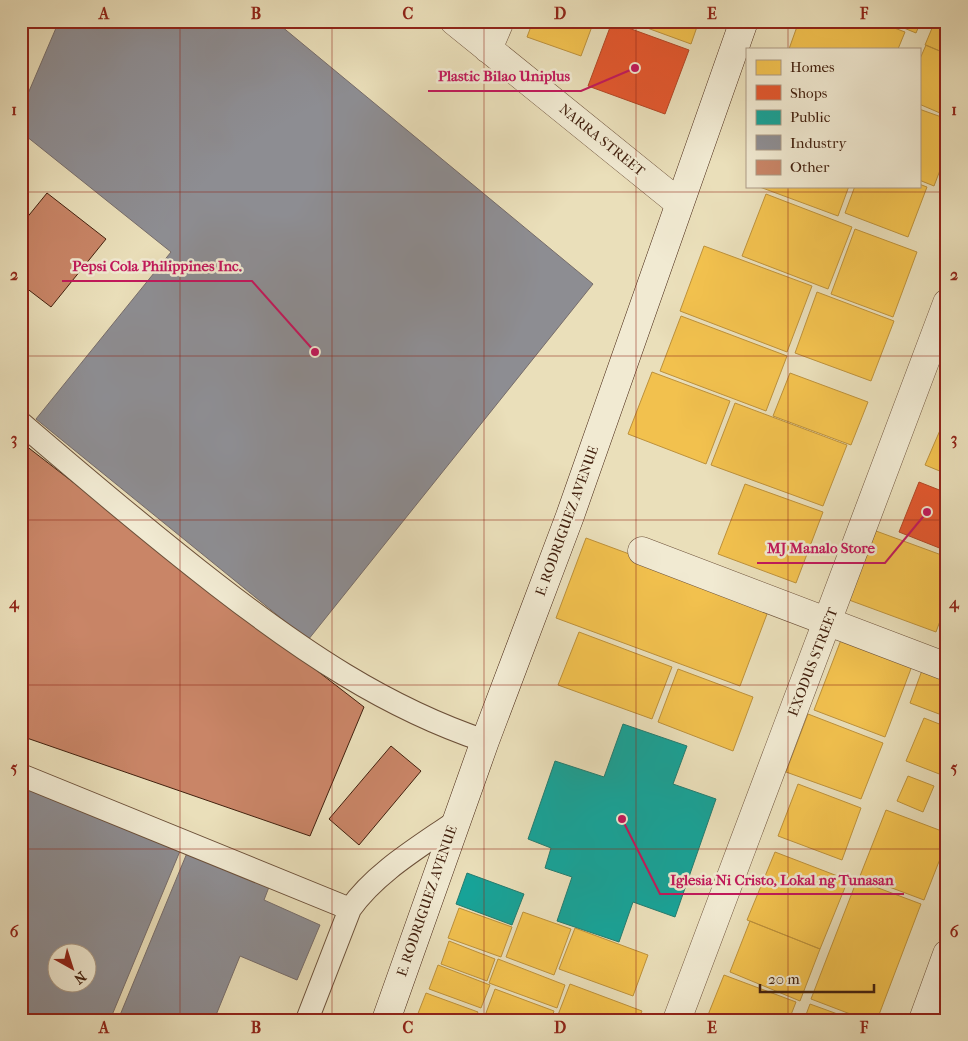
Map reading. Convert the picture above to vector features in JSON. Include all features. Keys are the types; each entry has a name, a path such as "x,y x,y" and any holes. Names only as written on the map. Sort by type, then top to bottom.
{"street":[{"name":"NARRA STREET","path":"454,21 680,203"},
{"path":"488,49 500,21"},
{"name":"E. RODRIGUEZ AVENUE","path":"386,1020 455,822 570,516 744,21"},
{"name":"EXODUS STREET","path":"677,1020 947,303"},
{"path":"642,551 947,667"},
{"path":"923,1020 947,954"}],"lane":[{"path":"21,423 192,566 286,638 366,689 449,729 485,741"},
{"path":"21,775 350,909"},
{"path":"306,1020 350,909 360,894 413,851 455,822"}],"building: Homes":[{"path":"533,21 594,21 581,56 527,37"},
{"path":"628,21 699,21 691,44"},
{"path":"799,21 876,21 905,32 898,48 789,48"},
{"path":"887,21 921,21 916,33"},
{"path":"935,21 947,21 947,54 925,45"},
{"path":"926,45 947,54 947,116 920,104 920,59"},
{"path":"920,109 947,119 947,152 934,186 920,180"},
{"path":"920,184 927,187 908,237 845,213 854,188 920,188"},
{"path":"762,188 848,188 838,216"},
{"path":"766,194 852,227 828,289 742,256"},
{"path":"855,229 917,252 893,317 831,294"},
{"path":"704,246 812,286 787,352 680,311"},
{"path":"817,292 894,321 871,381 795,353"},
{"path":"681,316 787,356 766,411 660,371"},
{"path":"652,372 730,401 706,464 628,434"},
{"path":"790,373 868,402 851,445 773,416"},
{"path":"735,403 847,445 823,506 711,465"},
{"path":"947,414 947,474 925,465"},
{"path":"745,484 823,512 796,583 718,554"},
{"path":"876,531 947,557 947,602 936,632 849,600"},
{"path":"586,538 770,606 740,686 556,618"},
{"path":"579,632 672,667 652,719 558,685"},
{"path":"841,640 912,666 885,737 814,710"},
{"path":"924,665 947,674 947,717 910,703"},
{"path":"678,669 753,697 733,751 658,722"},
{"path":"808,714 883,743 861,799 786,772"},
{"path":"924,718 947,727 947,777 906,761"},
{"path":"908,776 934,786 923,812 897,801"},
{"path":"798,784 861,808 842,860 778,836"},
{"path":"886,810 947,833 947,841 924,900 860,876"},
{"path":"775,852 848,880 820,949 747,920"},
{"path":"857,880 921,904 877,1020 866,1020 811,999"},
{"path":"459,908 512,927 501,957 448,938"},
{"path":"523,912 571,929 554,975 506,957"},
{"path":"750,921 820,949 800,1001 730,972"},
{"path":"575,928 648,955 633,996 559,969"},
{"path":"449,941 495,959 487,981 441,964"},
{"path":"498,959 565,985 557,1008 489,983"},
{"path":"438,965 490,985 481,1008 429,989"},
{"path":"724,975 796,1002 789,1020 706,1020"},
{"path":"570,984 642,1011 638,1020 556,1020"},
{"path":"495,989 554,1011 551,1020 503,1020 486,1013"},
{"path":"426,993 478,1012 474,1020 427,1020 417,1016"},
{"path":"947,998 947,1020 939,1020"},
{"path":"810,1004 854,1020 804,1020"}],"building: Shops":[{"path":"612,22 689,50 665,114 588,86"},
{"path":"919,482 947,493 947,551 899,532"}],"building: Public":[{"path":"623,724 687,746 673,784 716,799 675,917 633,902 619,942 557,921 572,877 545,868 551,848 528,839 555,761 604,777"},
{"path":"467,873 524,894 512,925 456,904"}],"building: Industry":[{"path":"59,21 275,21 593,284 308,640 36,419 171,252 21,132 21,110"},
{"path":"21,786 180,851 110,1020 21,1020"},
{"path":"187,853 269,887 264,900 320,925 297,980 240,956 214,1020 118,1020"}],"building: Other":[{"path":"47,193 106,239 51,307 21,284 21,225"},
{"path":"21,442 364,707 310,836 21,736"},
{"path":"391,746 421,771 359,845 329,819"}],"place":[{"name":"Plastic Bilao Uniplus","path":"635,68"},
{"name":"Pepsi Cola Philippines Inc.","path":"315,352"},
{"name":"MJ Manalo Store","path":"927,512"},
{"name":"Iglesia Ni Cristo, Lokal ng Tunasan","path":"622,819"}]}
